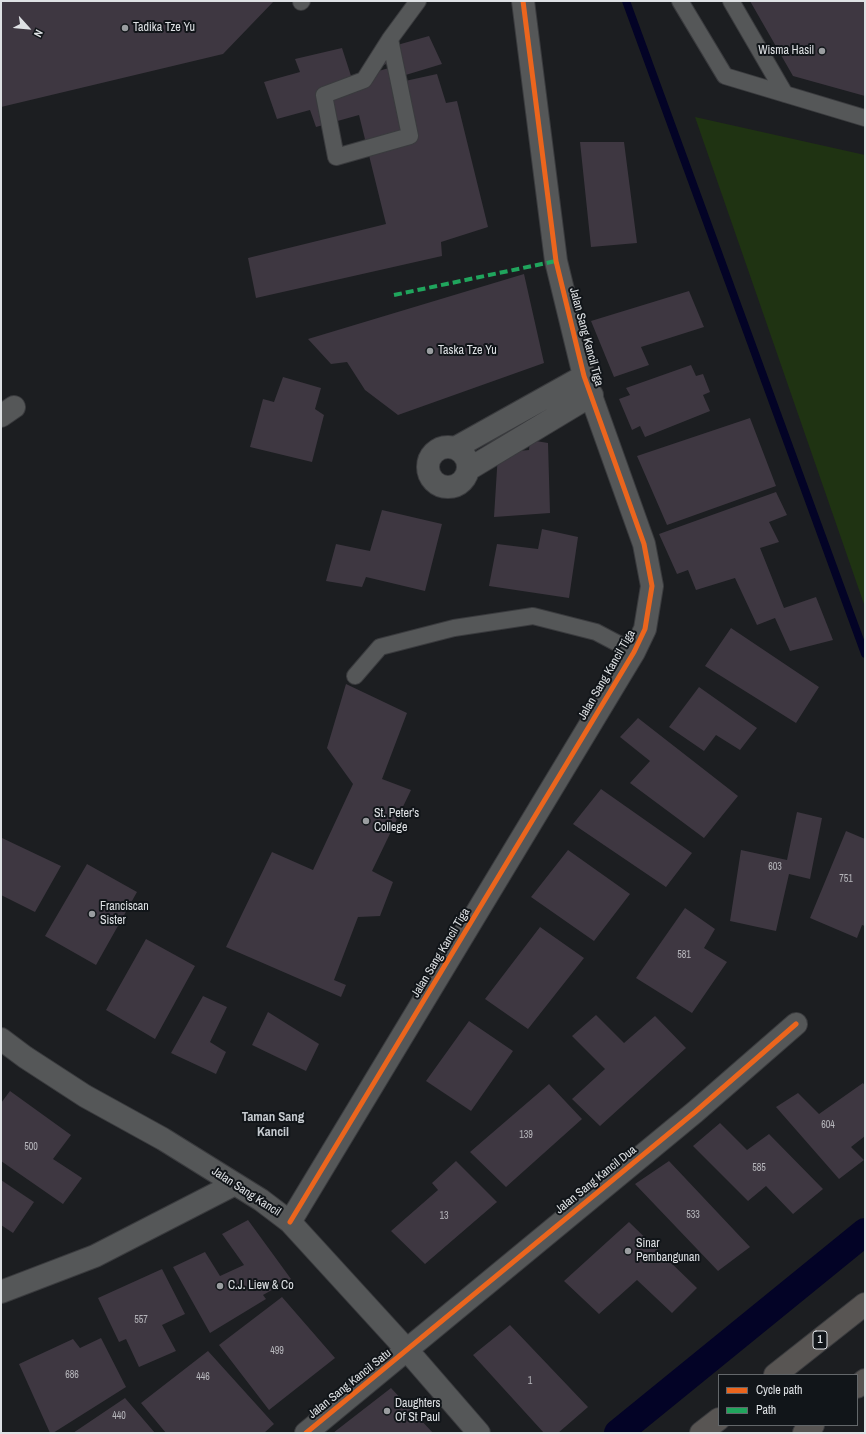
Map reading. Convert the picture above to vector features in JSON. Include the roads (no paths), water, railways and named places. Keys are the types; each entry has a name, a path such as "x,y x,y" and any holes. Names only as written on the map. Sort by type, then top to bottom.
{"main road":[{"name":"1","path":"776,1374 865,1304"},
{"path":"702,1433 718,1420"},
{"path":"804,1433 812,1426"}],"street":[{"name":"Jalan Sang Kancil Tiga","path":"290,1222 634,652 645,629 652,586 644,544 588,385 556,261 522,3"},
{"path":"455,448 588,385"},
{"path":"469,469 588,385"},
{"path":"442,448 455,448 466,456 468,462 469,469 464,481 452,488 439,486 430,476 428,463 431,457 442,448"},
{"name":"Jalan Sang Kancil Dua","path":"407,1350 695,1112 796,1024"},
{"name":"Jalan Sang Kancil","path":"1,1038 25,1057 85,1096 163,1139 261,1200 290,1222 407,1350 479,1433"},
{"path":"1,1292 96,1256 235,1184"},
{"name":"Jalan Sang Kancil Satu","path":"306,1433 407,1350"}],"lane":[{"path":"390,39 410,136 336,157 324,95 364,80 390,39 418,1"},
{"path":"680,1 725,76 865,118"},
{"path":"731,1 785,94"},
{"path":"355,676 380,647 454,628 533,616 596,632 634,652"}],"waterway":[{"path":"626,1 865,654"},
{"path":"618,1433 865,1232"}],"place":[{"name":"Tadika Tze Yu","path":"125,28"},
{"name":"Wisma Hasil","path":"822,51"},
{"name":"Taska Tze Yu","path":"430,351"},
{"name":"St. Peter's College","path":"366,821"},
{"name":"Franciscan Sister","path":"92,914"},
{"name":"Sinar Pembangunan","path":"628,1251"},
{"name":"C.J. Liew & Co","path":"220,1286"},
{"name":"Daughters Of St Paul","path":"387,1411"}],"district":[{"name":"Taman Sang Kancil","path":"273,1126"}]}
